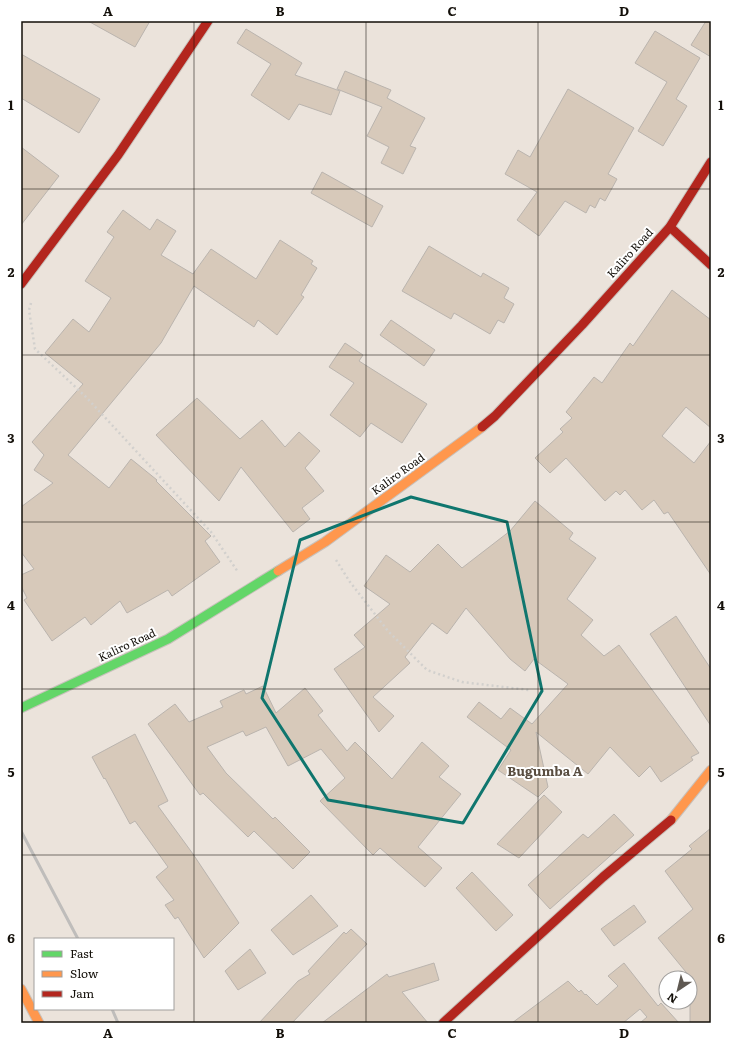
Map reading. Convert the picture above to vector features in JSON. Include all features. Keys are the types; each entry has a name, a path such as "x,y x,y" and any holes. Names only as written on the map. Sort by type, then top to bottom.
{"main road":[{"path":"21,284 76,211 190,50 208,21"},
{"name":"Kaliro Road","path":"21,708 168,639 325,542 470,436 495,416 582,325 670,227 711,162"},
{"path":"670,227 711,265"},
{"path":"443,1023 603,877 671,820 711,770"},
{"path":"21,989 40,1023"}],"path":[{"path":"32,295 29,310 35,349 86,397 211,532 250,588"},
{"path":"325,542 350,582 388,631 427,670 462,682 529,690"}],"highlighted area":[{"path":"411,497 507,522 542,691 463,823 328,800 262,698 300,540"}],"building":[{"path":"88,21 150,21 135,47"},
{"path":"706,21 711,21 711,57 691,45"},
{"path":"246,29 302,63 295,75 340,91 331,115 299,104 289,120 251,95 271,64 237,43"},
{"path":"655,31 700,58 676,99 687,106 663,146 638,131 667,82 635,63"},
{"path":"21,54 100,99 79,133 21,98"},
{"path":"345,71 391,90 387,98 425,118 410,146 416,148 403,174 381,163 389,147 367,136 382,107 337,89"},
{"path":"568,89 634,128 608,174 617,179 605,201 600,198 595,208 590,205 586,213 565,201 539,236 517,220 537,192 505,174 518,150 530,157"},
{"path":"21,147 59,176 21,225"},
{"path":"322,172 383,206 372,227 311,193"},
{"path":"123,210 150,230 157,219 176,231 161,255 193,274 211,249 256,279 280,240 313,261 311,264 317,268 301,295 304,297 277,335 258,320 254,327 194,286 161,343 68,455 109,488 131,459 157,480 156,481 211,536 205,541 220,562 172,596 168,590 127,613 120,601 91,625 85,617 52,641 24,600 27,598 21,586 21,575 34,569 21,552 21,507 53,483 34,470 44,455 32,442 83,384 45,353 73,319 89,332 111,298 85,281 114,237 107,232"},
{"path":"429,246 481,277 483,273 509,288 504,298 514,304 504,323 498,320 490,334 454,313 451,319 402,291"},
{"path":"672,290 711,320 711,428 686,407 662,436 694,463 711,441 711,575 668,512 664,514 654,500 642,510 625,490 620,495 616,491 605,501 566,458 550,473 535,458 563,432 560,429 572,418 566,412 594,377 602,383 630,343 633,346"},
{"path":"391,320 435,350 424,366 380,335"},
{"path":"345,343 363,355 359,361 427,404 402,443 371,423 360,437 330,415 354,383 329,367"},
{"path":"197,398 240,439 262,420 285,447 299,432 320,451 305,468 324,491 302,508 310,519 293,532 241,467 219,501 156,435"},
{"path":"535,501 573,533 569,539 596,558 567,599 593,620 581,635 604,656 619,645 699,753 691,757 693,760 661,782 650,766 639,777 610,747 588,774 536,732 548,787 538,797 498,770 511,750 467,717 479,702 501,719 510,708 532,724 568,684 534,659 525,671 510,659 466,608 447,634 432,623 405,657 410,663 373,697 394,716 379,732 334,669 365,647 354,635 390,604 364,586 386,555 410,572 438,544 462,568 510,531"},
{"path":"676,616 711,669 711,726 650,634"},
{"path":"263,686 276,713 305,688 323,711 318,715 347,751 355,742 392,779 422,742 449,766 439,777 461,794 418,847 442,868 425,887 380,848 373,855 320,801 345,778 321,749 288,766 266,727 246,736 243,731 207,747 226,773 273,819 275,817 310,852 293,869 254,831 248,837 203,793 200,795 148,724 175,704 189,722 223,707 220,701 244,690 246,694"},
{"path":"135,734 168,801 158,806 193,854 239,923 204,958 178,917 175,919 165,905 174,900 156,877 168,867 135,821 130,824 92,757"},
{"path":"544,795 562,812 519,858 497,844"},
{"path":"614,814 634,835 550,909 528,885 583,834 588,838"},
{"path":"711,828 711,1023 690,1023 690,1010 698,1010 698,970 684,970 658,938 693,909 665,871 692,849 689,846"},
{"path":"472,872 513,915 496,931 456,888"},
{"path":"311,895 338,926 293,955 271,930"},
{"path":"634,905 646,922 614,946 601,929"},
{"path":"351,929 367,944 292,1023 259,1023 298,981 310,974 308,971 344,932 346,934"},
{"path":"250,949 266,973 238,990 225,971"},
{"path":"434,963 439,980 402,992 428,1023 322,1023 387,974 389,977"},
{"path":"624,963 658,1006 658,1010 667,1010 679,1023 640,1023 647,1017 640,1009 623,1023 512,1023 568,981 579,992 581,990 585,995 586,994 597,1005 618,986 608,976"}],"railway":[{"path":"21,831 77,938"},
{"path":"112,1010 118,1023"}],"traffic: fast":[{"path":"21,708 168,639 278,571"}],"traffic: slow":[{"path":"278,571 325,542 482,427"},
{"path":"671,820 711,770"},
{"path":"21,989 39,1023"}],"traffic: jam":[{"path":"21,284 118,155 208,21"},
{"path":"482,427 495,416 582,325 670,227 711,162"},
{"path":"670,227 711,265"},
{"path":"443,1023 603,877 671,820"}],"district":[{"name":"Bugumba A","path":"545,771"}]}
